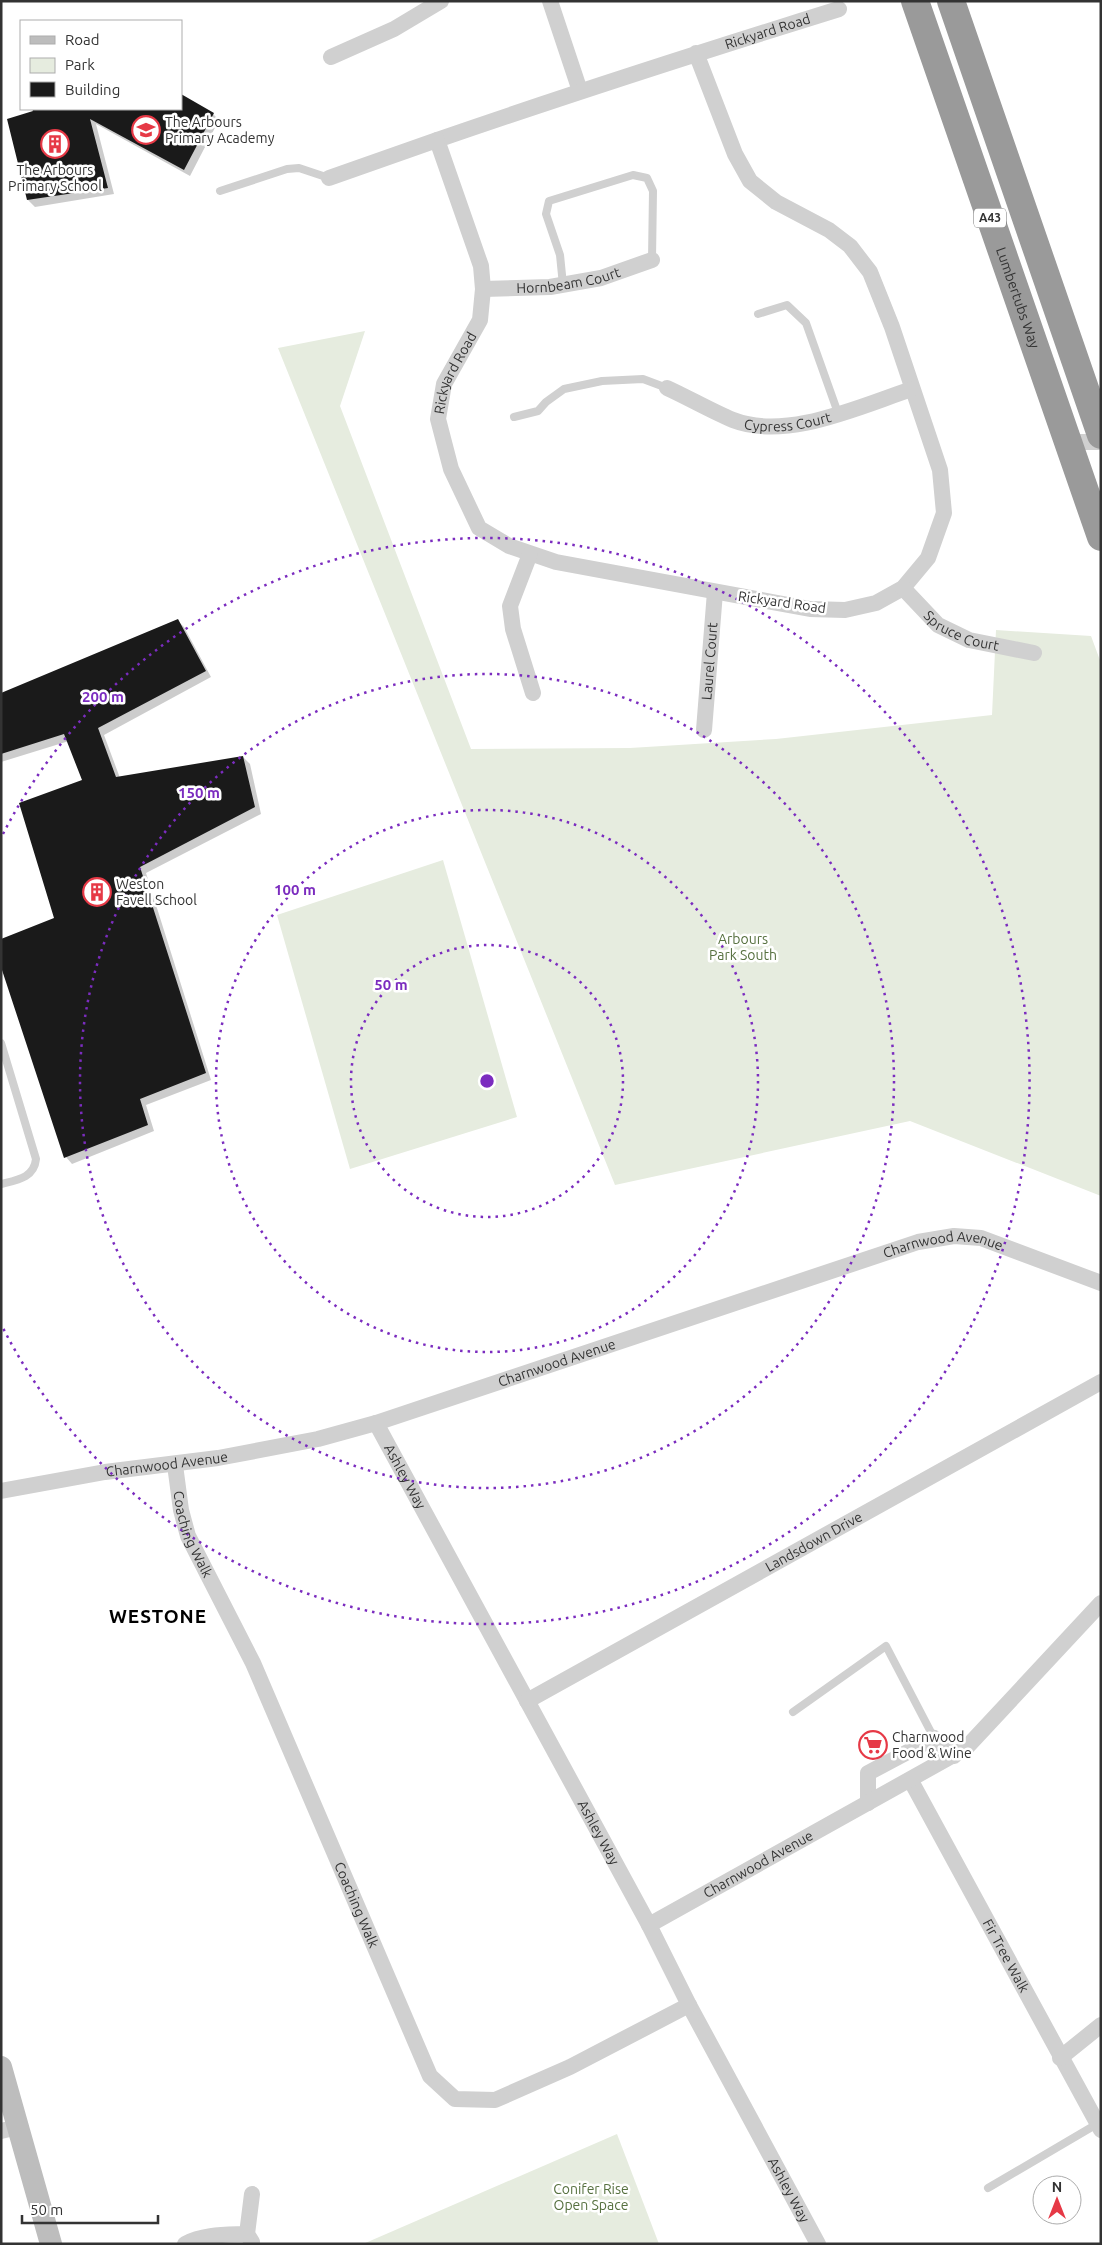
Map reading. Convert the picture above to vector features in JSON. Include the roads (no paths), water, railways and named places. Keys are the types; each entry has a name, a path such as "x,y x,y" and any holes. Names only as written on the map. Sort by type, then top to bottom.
{"highway":[{"name":"Lumbertubs Way","path":"915,1 1101,537"},
{"name":"A43","path":"951,1 1092,392 1101,435"}],"street":[{"path":"331,57 394,29 441,1"},
{"path":"550,1 580,91"},
{"name":"Rickyard Road","path":"329,178 580,91 839,9"},
{"name":"Rickyard Road","path":"437,140 481,266 484,289 480,320 444,384 438,419 452,469 479,528 509,546 556,562 714,592 810,609 845,610 876,603 902,588 928,558 944,513 940,470 892,327 870,272 850,246 829,230 776,202 750,182 735,154 696,53"},
{"name":"Hornbeam Court","path":"484,289 563,285 602,278 652,260"},
{"name":"Cypress Court","path":"667,388 734,421 774,428 808,423 912,390"},
{"path":"1066,435 1078,442 1101,442"},
{"path":"530,554 510,606 513,629 533,694"},
{"name":"Spruce Court","path":"902,588 938,625 969,640 1034,653"},
{"name":"Laurel Court","path":"704,730 714,592"},
{"name":"Charnwood Avenue","path":"1,1491 105,1472 175,1464 280,1447 376,1423 909,1245 939,1238 954,1236 982,1238 1101,1283"},
{"name":"Landsdown Drive","path":"527,1701 1101,1382"},
{"name":"Ashley Way","path":"376,1423 648,1925 818,2244"},
{"name":"Coaching Walk","path":"175,1464 181,1510 188,1536 253,1664 430,2076 455,2098 495,2100 570,2067 689,2005"},
{"name":"Charnwood Avenue","path":"648,1925 911,1781 966,1748 1101,1603"},
{"path":"868,1803 868,1773 934,1738 954,1756"},
{"name":"Fir Tree Walk","path":"911,1781 1099,2127"},
{"path":"1060,2058 1101,2025"},
{"path":"1,2067 10,2129 51,2244"},
{"path":"185,2244 194,2239 217,2235 250,2239 252,2194"}],"lane":[{"path":"220,191 288,169 299,168 329,178"},
{"path":"563,285 560,255 546,214 550,201 633,174 647,178 653,192 652,260"},
{"path":"758,314 787,305 806,323 838,413"},
{"path":"514,417 538,411 546,402 564,389 592,383 643,379 667,388"},
{"path":"1,1043 36,1159 35,1168 29,1174 1,1184"},
{"path":"793,1712 886,1646 934,1738"},
{"path":"988,2188 1099,2127"}],"place":[{"name":"The Arbours Primary Academy","path":"146,130"},
{"name":"The Arbours Primary School","path":"55,144"},
{"name":"Weston Favell School","path":"97,892"},
{"name":"Charnwood Food & Wine","path":"873,1745"}],"district":[{"name":"WESTONE","path":"158,1616"}],"park label":[{"name":"Arbours Park South","path":"743,948"},
{"name":"Conifer Rise Open Space","path":"591,2198"}]}
